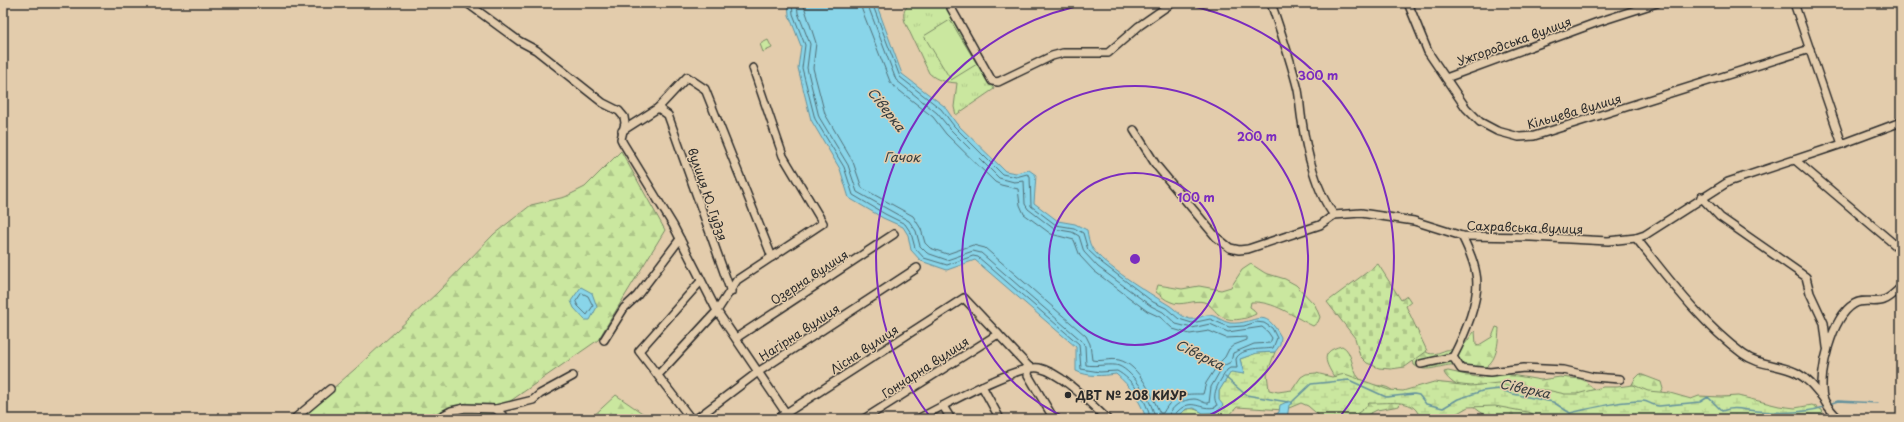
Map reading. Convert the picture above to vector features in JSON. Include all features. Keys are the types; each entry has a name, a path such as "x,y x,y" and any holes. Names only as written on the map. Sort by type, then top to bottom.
{"street":[{"path":"467,3 519,41 536,50 603,103 619,110 624,117 625,123 621,139 680,239 717,311 788,416"},
{"path":"950,3 951,8 992,81 998,82 1052,56 1063,53 1108,53 1139,26 1172,3"},
{"path":"1271,3 1285,43 1298,92 1302,122 1314,172 1328,208 1334,215"},
{"name":"Кільцева вулиця","path":"1408,3 1428,52 1466,108 1480,122 1497,131 1527,137 1810,49"},
{"name":"Ужгородська вулиця","path":"1446,78 1598,22 1657,3"},
{"path":"1794,3 1842,144"},
{"path":"1899,3 1901,10"},
{"path":"658,375 717,311 731,292 737,280 823,223 782,156 753,68"},
{"path":"622,131 658,108 687,77 705,89 772,257"},
{"name":"вулиця Ю. Гудзя","path":"658,108 668,115 731,292"},
{"name":"Сахравська вулиця","path":"1134,130 1161,171 1216,237 1230,248 1239,250 1248,249 1320,225 1334,215 1361,213 1389,216 1414,221 1462,236 1531,237 1608,241 1636,238 1645,235 1701,197 1728,182 1842,144 1901,122"},
{"path":"1795,160 1901,250"},
{"path":"1701,197 1720,217 1806,277 1810,293 1824,323 1827,347"},
{"name":"Озерна вулиця","path":"736,338 894,234"},
{"path":"1453,357 1473,306 1477,286 1476,274 1472,260 1462,236"},
{"path":"1636,238 1698,313 1744,355 1760,363 1796,372 1809,381 1839,419"},
{"path":"604,340 624,308 637,296 680,239"},
{"name":"Нагірна вулиця","path":"696,419 758,371 917,268"},
{"path":"691,419 639,351 701,281"},
{"path":"1823,398 1822,376 1827,347 1837,325 1853,304 1860,301 1884,300 1901,287"},
{"name":"Лісна вулиця","path":"777,419 788,416 964,298 998,334"},
{"path":"998,334 1029,368"},
{"name":"Гончарна вулиця","path":"864,419 998,334"},
{"path":"1421,364 1453,357"},
{"path":"1453,357 1461,369 1490,372 1524,368 1564,370 1593,377 1620,379"},
{"path":"1029,368 1028,375 1054,419"},
{"path":"918,419 982,386 1029,368 1040,368 1058,377 1078,392 1107,419"},
{"path":"436,419 451,411 465,408 496,409 533,400 540,394 573,376"},
{"path":"982,386 1000,419"},
{"path":"294,419 330,389"},
{"path":"944,406 951,419"},
{"path":"496,409 506,419"}],"green space":[{"path":"913,3 947,3 948,10 994,89 956,115 954,107 957,83 945,82 929,73 905,22 904,11"},
{"path":"950,20 977,64 951,80 924,36"},
{"path":"768,40 772,48 763,52 760,44"},
{"path":"621,151 665,230 598,340 486,418 298,419 355,369 437,293 494,234 531,205 565,197 585,187"},
{"path":"1251,264 1265,273 1285,279 1296,285 1315,305 1320,317 1318,322 1313,326 1283,310 1260,302 1251,302 1250,307 1256,314 1247,318 1232,320 1222,317 1204,302 1196,301 1179,304 1167,300 1156,292 1158,285 1182,289 1199,286 1221,290 1231,287 1242,270"},
{"path":"1378,264 1401,300 1407,296 1411,302 1406,306 1427,351 1405,367 1391,369 1379,368 1367,363 1360,356 1355,338 1327,302"},
{"path":"1496,327 1499,328 1496,352 1491,362 1482,369 1463,365 1451,365 1424,369 1414,365 1413,356 1417,343 1430,354 1446,350 1457,350 1464,345 1475,331 1476,344 1479,345 1492,337"},
{"path":"1342,346 1346,348 1350,356 1356,375 1364,382 1387,387 1392,390 1400,403 1399,406 1377,410 1365,416 1355,416 1326,361 1326,356 1329,352"},
{"path":"1275,352 1267,374 1269,390 1278,392 1292,390 1301,377 1306,374 1316,373 1332,377 1345,374 1389,390 1403,391 1434,382 1471,386 1498,383 1521,390 1547,390 1565,394 1577,394 1603,387 1633,385 1648,391 1670,393 1691,399 1699,396 1738,396 1779,406 1795,408 1812,405 1822,410 1823,413 1821,415 1800,414 1787,419 1547,419 1527,412 1495,406 1468,407 1447,419 1424,419 1419,416 1416,410 1411,406 1405,404 1369,403 1354,415 1336,419 1323,419 1308,406 1301,403 1284,410 1237,407 1226,419 1176,419 1182,412 1188,409 1195,409 1203,413 1219,400 1219,391 1231,371 1244,374 1240,359 1256,353"},
{"path":"1448,371 1481,378 1504,372 1511,375 1541,380 1560,377 1581,379 1598,393 1630,388 1640,374 1661,382 1663,389 1641,419 1480,419 1484,414 1473,406 1460,389 1447,377 1444,372"},
{"path":"616,395 651,419 590,419"}],"water":[{"name":"Гачок","path":"788,3 876,3 902,74 944,106 956,123 1005,171 1016,173 1029,170 1036,175 1034,203 1058,221 1075,224 1087,230 1089,242 1098,255 1127,278 1183,316 1193,319 1210,315 1230,323 1239,323 1259,318 1264,319 1269,321 1275,327 1281,337 1280,345 1275,352 1257,353 1240,359 1244,374 1231,372 1219,391 1219,400 1223,405 1217,412 1203,413 1194,408 1186,409 1176,419 1146,419 1134,394 1116,374 1095,376 1076,371 1076,347 975,260 947,270 921,261 911,250 908,235 903,227 883,218 849,198 840,169 811,120 798,68 801,46 789,15"},
{"path":"581,287 592,293 597,307 590,320 585,320 574,308 571,301"},
{"path":"1289,401 1293,403 1289,405 1287,419 1270,419 1279,412 1280,405"}],"waterway":[{"name":"Сіверка","path":"1225,377 1246,395 1288,402"},
{"name":"Сіверка","path":"1292,402 1311,384 1349,380 1386,397 1414,394 1419,395 1426,404 1443,408 1458,399 1482,391 1499,389 1513,394 1553,402 1570,413 1624,402 1644,401 1659,406 1700,402 1708,397 1722,411 1735,409 1764,412 1790,412 1807,411 1824,407"},
{"name":"Сіверка","path":"1832,403 1838,401 1878,403"}],"place":[{"name":"ДВТ № 208 КИУР","path":"1068,395"}]}
